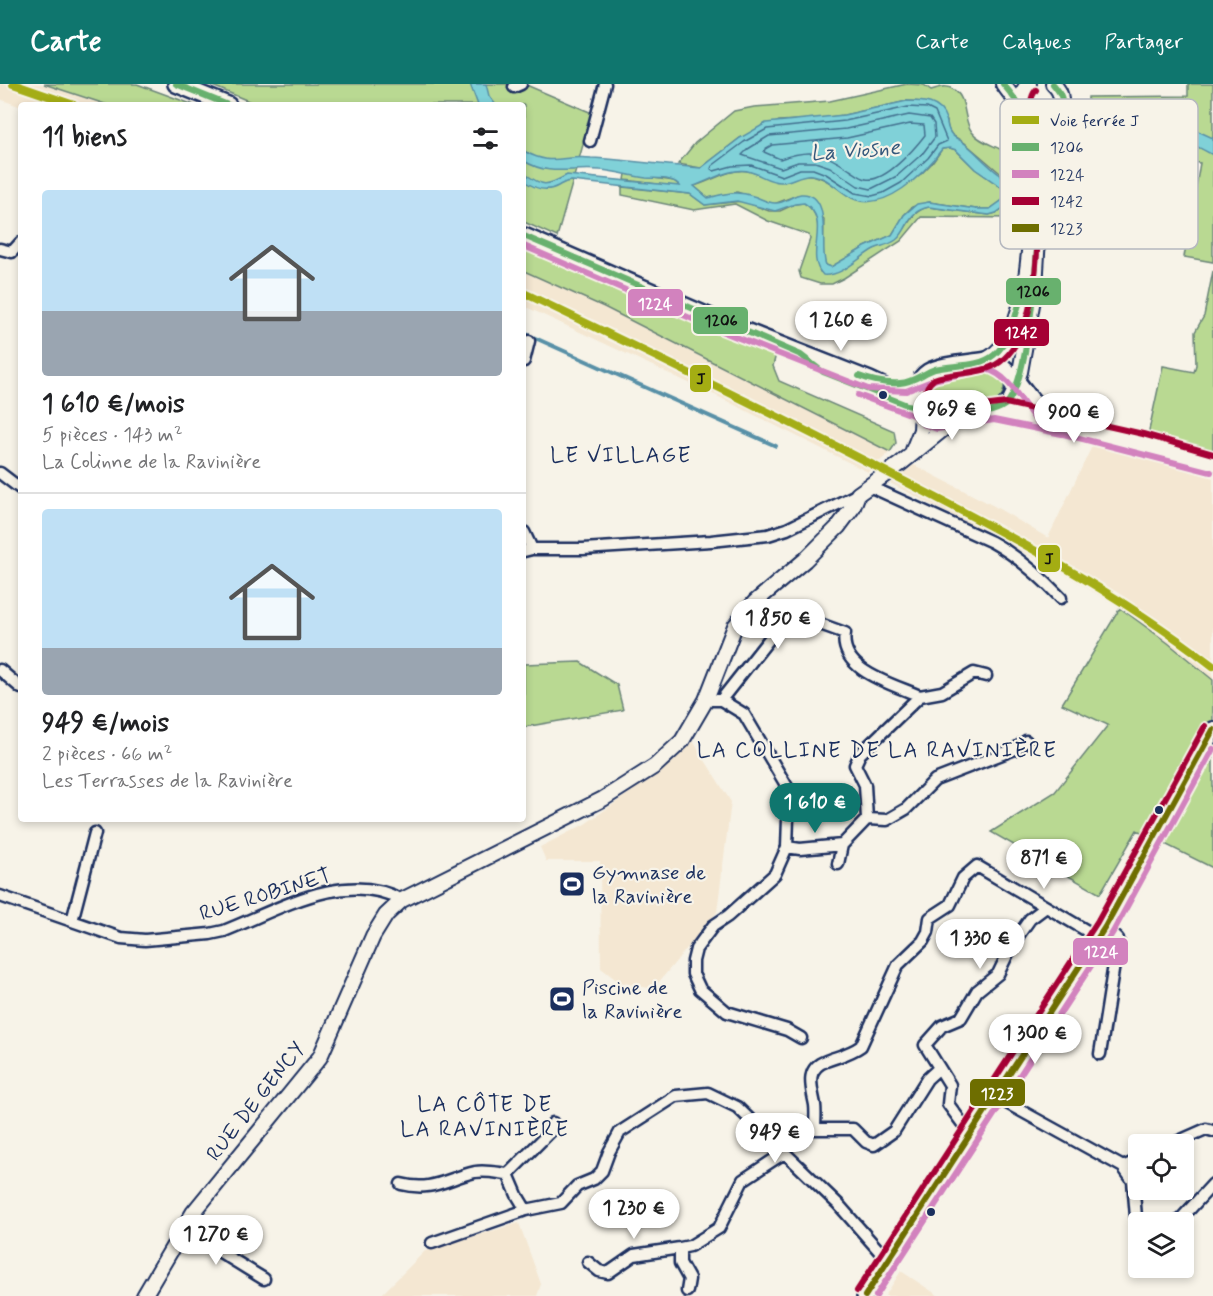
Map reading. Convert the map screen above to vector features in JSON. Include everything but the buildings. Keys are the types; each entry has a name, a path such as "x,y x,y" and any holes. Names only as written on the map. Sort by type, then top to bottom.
{"main road":[{"path":"176,84 221,102"},
{"path":"526,237 715,319 870,380 902,395 938,420 994,411 1007,404 1013,381"},
{"path":"870,380 901,383 937,369 986,360 1000,363 1048,421"},
{"path":"920,408 916,398 917,387 927,373"},
{"path":"994,411 1048,421 1213,463"},
{"path":"865,1296 1102,932 1213,729"}],"street":[{"path":"590,141 605,84"},
{"path":"1003,84 1015,99"},
{"path":"1014,84 1020,84"},
{"path":"1022,99 1021,96 1029,84"},
{"path":"0,249 12,252 18,245"},
{"path":"986,360 995,355 1008,339 1026,284 1030,249"},
{"path":"1013,381 1035,288 1035,249"},
{"path":"526,354 530,340"},
{"path":"911,454 920,436 920,408"},
{"path":"528,550 711,541 768,535 787,530 864,490 957,418"},
{"path":"0,473 18,487"},
{"path":"864,490 992,542 1010,552 1033,570 1061,598"},
{"path":"402,900 603,799 655,766 682,741 706,700 735,626 755,602 805,560 838,527 864,490"},
{"path":"721,700 785,619 795,615 845,633 844,641 851,658 863,672 920,696 942,692 974,673 986,676"},
{"path":"0,670 18,685"},
{"path":"838,864 842,845 867,819 865,785 855,765 860,754 920,696"},
{"path":"706,700 721,700 744,714 789,790 787,847 775,874 728,916 713,926 696,949 693,974 700,988 727,1012 787,1029 801,1038"},
{"path":"867,819 887,820 906,809 934,780 1015,749 1026,741"},
{"path":"72,921 95,832"},
{"path":"787,847 800,849 842,845"},
{"path":"815,1129 815,1107 810,1086 813,1071 823,1062 851,1053 861,1046 898,965 923,941 930,918 950,905 963,878 978,866 1046,907 1118,939 1100,1054"},
{"name":"RUE ROBINET","path":"0,896 122,938 145,940 224,931 307,897 334,890 371,888 384,891 402,900"},
{"name":"RUE DE GENCY","path":"144,1296 193,1213 320,1057 373,936 386,915 402,900"},
{"path":"971,1135 948,1104 950,1085 925,1045 942,1026 961,1018 977,991 998,975 1013,943 1030,919 1046,907"},
{"path":"776,1144 796,1129 853,1129 866,1142 874,1145 894,1131 927,1078 939,1068"},
{"path":"432,1243 526,1210 561,1203 577,1186 594,1179 602,1171 620,1132 676,1096 708,1093 737,1107 838,1204 888,1261"},
{"path":"994,1096 1123,1167 1133,1181 1136,1212"},
{"path":"508,1174 551,1131 553,1123"},
{"path":"1194,1134 1206,1129 1213,1131"},
{"path":"588,1262 598,1271 608,1273 634,1255 690,1246 719,1228 743,1180 784,1153"},
{"path":"1123,1167 1128,1165"},
{"path":"401,1184 418,1188 432,1186 477,1171 508,1174"},
{"path":"508,1174 526,1210"},
{"path":"1187,1212 1213,1184"},
{"path":"183,1229 264,1279"},
{"path":"680,1248 680,1263 689,1279 687,1291"}],"shaded area":[{"path":"0,84 44,84 99,102 18,102 18,106 0,99"},
{"path":"526,272 604,307 890,452 868,472 717,396 526,307"},
{"path":"1094,442 1213,478 1213,680 1120,608 1061,572 890,483 914,465 994,506 1048,538"},
{"path":"693,741 731,802 717,912 653,989 619,982 601,968 600,861 546,861 540,847 585,824 632,791"},
{"path":"519,1223 541,1284 537,1296 380,1296 425,1251"},
{"path":"901,1271 939,1296 885,1296"}],"green space":[{"path":"44,84 137,84 186,102 99,102"},
{"path":"208,84 524,84 592,113 557,237 526,223 526,102 251,102"},
{"path":"907,84 924,85 931,90 951,88 961,99 972,132 983,141 1000,150 1000,173 952,135 947,121 934,108 926,103 915,101 844,115 779,121 740,138 701,168 678,164 695,143 734,111 754,107 830,101"},
{"path":"1188,84 1213,84 1213,262 1184,257 1185,249 1198,249 1200,163 1198,163 1198,147 1203,149 1198,146 1198,99 1088,99 1088,97 1188,96"},
{"path":"942,149 956,150 975,169 1000,186 1000,202 990,209 929,202 912,207 904,215 892,235 865,247 831,267 826,265 823,258 824,219 797,195 774,204 737,192 708,198 694,186 734,171 748,171 783,181 809,175 829,182 852,198 921,174"},
{"path":"626,174 674,181 681,187 625,180"},
{"path":"622,187 690,194 705,205 743,201 769,211 780,211 795,204 804,203 815,215 817,223 817,258 820,272 829,275 895,239 916,214 928,207 989,215 1000,210 1000,218 921,217 901,241 844,278 832,284 820,284 801,278 799,271 810,239 809,235 768,221 735,204 694,210 622,195"},
{"path":"526,246 776,354 773,366 779,381 894,431 896,443 890,452 604,307 526,272"},
{"path":"1213,271 1213,450 1148,435 1163,366 1194,372 1196,365 1195,332 1204,316"},
{"path":"988,369 998,374 1003,382 1003,392 997,401 947,410 934,408 929,404 926,389 934,379"},
{"path":"1120,608 1213,680 1213,868 1137,830 1100,894 991,832 1055,792 1108,725 1062,704"},
{"path":"580,662 617,685 623,710 526,727 526,664"}],"water":[{"path":"470,84 486,84 489,96 494,102 477,102"},
{"name":"La Viosne","path":"907,101 930,103 943,113 952,135 971,148 1000,174 1000,186 975,169 956,150 950,148 942,149 925,169 903,188 890,196 877,200 864,201 852,198 824,179 813,175 778,182 751,172 737,171 722,174 694,186 708,198 741,193 778,203 801,194 811,196 818,202 822,211 824,257 826,265 831,267 865,247 892,235 904,215 917,204 929,202 990,209 1000,202 1000,210 989,215 929,207 921,209 912,217 896,240 874,249 844,270 823,275 816,258 816,219 812,210 804,203 775,211 737,201 705,205 690,194 572,181 545,189 536,188 526,182 526,174 545,184 567,175 680,186 670,180 590,169 543,169 526,162 526,152 550,159 581,157 701,168 740,138 766,123 844,115"},
{"path":"1198,131 1213,138 1213,155 1198,148"}],"waterway":[{"path":"526,334 776,446"}],"rail line":[{"name":"J","path":"13,84 65,102"},
{"name":"J","path":"526,294 761,408 983,522 1101,589 1213,666"}],"transit line":[{"name":"1206","path":"176,84 221,102"},
{"name":"1206","path":"1003,84 1015,99"},
{"name":"1206","path":"1053,84 1062,99"},
{"name":"1242","path":"1031,99 1036,90"},
{"name":"1206","path":"526,237 801,355 823,372 907,405 919,407 928,416 940,420 982,414 1000,408 1005,405 1015,390 1028,333 1036,249"},
{"name":"1224","path":"526,247 711,327 868,389 906,391 937,379 986,369 1004,379 1044,429 1211,472"},
{"name":"1242","path":"1037,249 1030,307 1023,329 1013,348 993,366 934,379 926,389 927,402 936,410 944,411 1006,403 1143,434 1213,454"},
{"name":"1206","path":"859,376 879,382 900,383 942,367 973,364 988,359 999,350 1008,337 1020,301"},
{"name":"1224","path":"858,395 915,416 923,424 937,429 994,420 1062,434"},
{"name":"1242","path":"857,1291 1097,922 1205,726"},
{"name":"1223","path":"865,1296 1105,927 1213,730"},
{"name":"1224","path":"876,1296 1113,932 1213,749"}],"place":[{"name":"Gymnase de la Ravinière","path":"572,884"},
{"name":"Piscine de la Ravinière","path":"562,999"}],"district":[{"name":"LE VILLAGE","path":"621,454"},
{"name":"LA COLLINE DE LA RAVINIÈRE","path":"877,749"},
{"name":"LA CÔTE DE LA RAVINIÈRE","path":"485,1116"}]}
